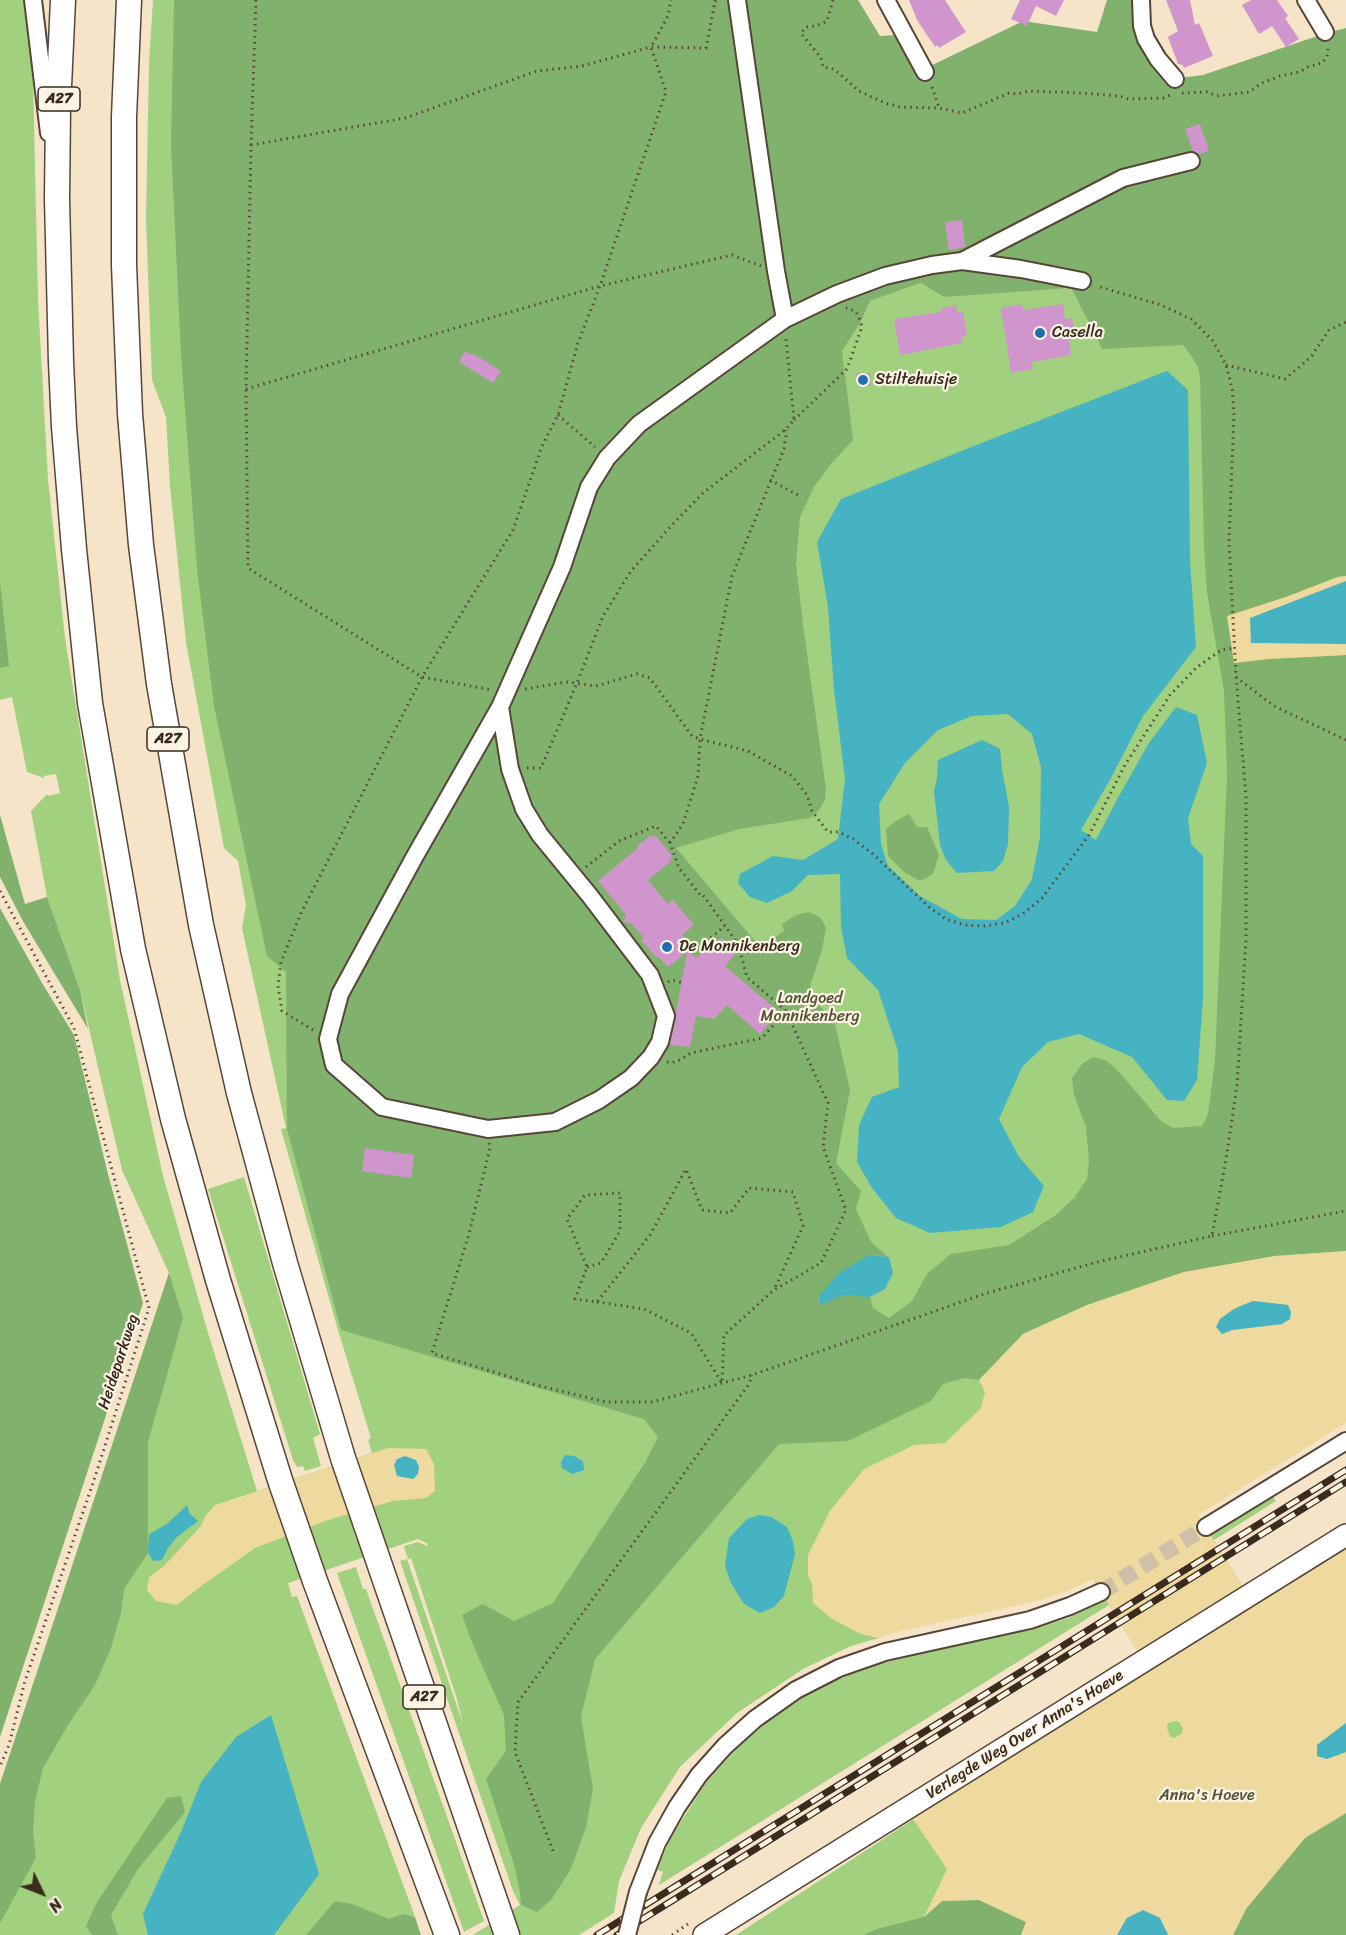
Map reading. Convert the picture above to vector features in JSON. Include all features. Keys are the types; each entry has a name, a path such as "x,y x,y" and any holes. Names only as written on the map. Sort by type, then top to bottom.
{"highway":[{"name":"A27","path":"63,0 57,199 61,362 74,549 90,702 133,949 176,1131 218,1280 280,1480 315,1581 447,1935"},
{"name":"A27","path":"129,0 124,117 124,265 130,402 141,545 159,684 201,925 239,1093 285,1263 343,1458 504,1926"}],"main road":[{"name":"Verlegde Weg Over Anna's Hoeve","path":"704,1935 1346,1535"}],"street":[{"name":"A27","path":"33,0 57,199"},
{"path":"736,0 784,319"},
{"path":"886,0 925,72"},
{"path":"1141,0 1142,26 1146,39 1158,59 1175,79"},
{"path":"1306,0 1325,32"},
{"path":"962,261 1124,178 1191,161"},
{"path":"503,700 510,769 524,809 540,835 650,975 666,1016 660,1042 651,1058 631,1078 599,1100 555,1122 488,1129 382,1107 333,1065 328,1039 340,994 503,700 562,567 589,487 607,458 639,424 784,319 837,294 885,276 932,265 962,261 1021,269 1082,282"},
{"path":"1206,1527 1346,1441"},
{"path":"627,1935 638,1892 657,1843 677,1807 699,1775 725,1746 755,1719 796,1690 839,1668 885,1652 1030,1620 1101,1592"}],"path":[{"path":"256,0 246,389 248,568 422,677 503,700 566,682 596,686 637,674 650,678 692,736 748,751 792,776 807,795 812,812 828,832 838,832 853,839 873,854 930,908 946,919 964,925 984,926 1005,923 1024,913 1042,898 1089,836 1125,765 1170,695 1196,668 1221,650 1234,648"},
{"path":"328,1039 282,1011 278,986 281,962 301,912 422,677 513,530 542,446 558,415 578,343 600,286 666,92 651,47 668,15 671,0"},
{"path":"251,145 405,118 537,71 582,66 651,47 706,48 715,2 719,0"},
{"path":"833,0 827,21 806,27 801,33 821,58 823,68 834,69 859,91 885,103 900,107 939,108 962,113 1009,93 1029,91 1119,96 1129,99 1162,98 1179,93 1206,92 1217,96 1250,92 1262,82 1322,63 1328,51 1325,32"},
{"path":"925,72 939,108"},
{"path":"246,389 600,286 732,255 776,272"},
{"path":"1082,282 1161,305 1191,319 1213,341 1226,365 1232,388 1234,413 1229,542 1234,648 1246,797 1246,939 1238,1086 1212,1236"},
{"path":"510,769 541,768 603,616 631,572 703,493 785,430 847,369 862,327 855,311 838,304 837,294"},
{"path":"784,319 794,420"},
{"path":"1226,365 1285,378 1311,357 1329,330 1346,322"},
{"path":"558,415 607,458"},
{"path":"670,843 683,825 698,776 700,739 732,576 784,449 785,430"},
{"path":"770,480 798,495"},
{"path":"1236,676 1274,706 1346,740"},
{"path":"575,877 619,841 656,826 670,843 679,868 701,896 703,895 738,944 747,976 786,1011 828,1103 823,1147 846,1210 821,1263 774,1290 724,1335 722,1383"},
{"name":"Heideparkweg","path":"0,891 74,1028 149,1308 95,1477 25,1682 9,1744 0,1766"},
{"path":"692,953 725,926"},
{"path":"651,1058 671,1063 691,1053 762,1038 786,1011"},
{"path":"488,1129 490,1148 469,1234 432,1353 536,1385 606,1402 652,1402 752,1375 984,1294 1097,1262 1212,1236 1346,1211"},
{"path":"597,1302 650,1234 686,1168 702,1210 730,1213 749,1188 793,1192 803,1226 774,1290"},
{"path":"587,1267 601,1263 620,1231 620,1193 585,1195 567,1219 587,1267 575,1299 644,1309 691,1333 722,1383"},
{"path":"553,1851 515,1752 518,1702 749,1384 752,1375"},
{"path":"667,1935 677,1932 672,1935"}],"green space":[{"name":"Landgoed Monnikenberg","path":"0,0 28,0 33,79 38,300 48,479 65,638 120,980 163,1176 257,1491 372,1453 368,1440 371,1438 281,1129 286,1128 242,928 246,905 238,861 224,848 186,642 170,486 166,417 152,380 146,220 149,63 153,0 764,0 805,258 1346,63 1346,1391 1184,1493 1211,1535 1273,1497 1276,1501 1214,1540 1254,1604 1346,1546 1346,1935 736,1935 1086,1707 1149,1669 1109,1605 659,1885 663,1872 657,1870 671,1837 705,1784 739,1746 777,1714 816,1689 863,1669 1069,1618 1105,1600 1093,1579 859,1633 879,1638 851,1646 803,1669 737,1713 680,1767 641,1828 619,1881 614,1913 579,1935 473,1935 520,1905 513,1891 400,1561 407,1559 463,1724 411,1558 408,1559 404,1546 418,1542 427,1546 428,1544 418,1539 288,1583 292,1597 297,1596 415,1917 411,1916 418,1935 0,1935 0,1784 169,1273 122,1170 80,990 47,897 31,811 47,794 48,796 60,793 56,774 44,776 44,778 27,772 12,697 0,700","holes":["979,257 1059,271 1093,317 1100,345 1071,288 944,296 921,283 870,301 861,322 847,343 843,299"]},
{"path":"174,0 858,0 880,36 896,35 916,73 1023,21 1097,32 1107,0 1133,0 1171,79 1203,75 1346,28 1346,576 1228,616 1234,663 1346,655 1346,1251 1275,1256 1184,1272 1087,1305 1023,1334 979,1380 965,1378 943,1384 931,1401 848,1441 779,1444 595,1659 581,1717 593,1789 586,1827 571,1869 551,1900 537,1912 521,1905 515,1868 486,1779 506,1751 504,1715 462,1615 483,1604 514,1621 553,1603 646,1461 658,1437 644,1419 341,1330 287,1129 286,972 267,956 214,706 197,569 181,355 171,145","holes":["921,283 944,297 1071,288 1102,349 1183,345 1198,367 1207,592 1224,691 1227,775 1215,1060 1208,1114 1202,1126 1173,1128 1161,1121 1107,1061 1093,1057 1082,1064 1072,1078 1074,1095 1086,1127 1089,1161 1087,1179 1074,1198 1056,1215 1009,1245 951,1254 927,1274 912,1301 889,1318 873,1308 870,1297 844,1294 869,1255 888,1257 871,1242 856,1209 861,1191 836,1163 850,1090 835,1024 815,1000 810,986 822,950 826,928 821,918 809,912 796,915 782,924 784,931 760,947 676,848 739,829 810,818 825,800 826,789 796,564 800,517 814,487 853,440 842,351 861,322 870,301"]},
{"path":"0,581 9,666 0,668"},
{"path":"909,814 917,827 927,827 939,855 933,874 920,881 904,872 888,856 886,829"},
{"path":"0,815 25,904 47,897 80,990 88,1029 24,923 0,877"},
{"path":"0,908 74,1035 143,1303 0,1737"},
{"path":"244,1177 320,1434 313,1438 321,1466 305,1471 303,1466 297,1467 293,1460 208,1189"},
{"path":"169,1273 183,1318 148,1442 148,1553 124,1589 121,1613 111,1648 95,1685 43,1768 35,1801 33,1832 36,1858 0,1923 0,1784"},
{"path":"356,1567 363,1589 366,1589 484,1921 464,1932 337,1573"},
{"path":"181,1796 185,1812 138,1869 111,1915 118,1935 92,1935 86,1926 97,1902 167,1798"},
{"path":"1346,1813 1346,1935 1233,1935 1246,1909 1305,1838"},
{"path":"979,1900 1026,1922 1021,1935 864,1935 877,1929 924,1917 942,1901"},
{"path":"335,1901 352,1904 389,1919 403,1914 415,1917 421,1935 306,1935"}],"sand":[{"path":"1346,576 1346,655 1234,663 1227,616"},
{"path":"1346,1251 1346,1423 1198,1515 1254,1604 1346,1546 1346,1723 1317,1745 1317,1756 1327,1759 1346,1752 1346,1813 1305,1838 1246,1909 1233,1935 1168,1935 1167,1931 1127,1918 1117,1935 1021,1935 1026,1922 979,1900 942,1901 924,1917 947,1869 913,1819 1149,1669 1093,1579 1066,1592 1037,1601 879,1638 859,1633 832,1619 813,1603 812,1584 808,1575 808,1555 830,1511 864,1469 914,1445 945,1443 981,1408 985,1392 979,1380 1023,1334 1087,1305 1184,1272 1275,1256","holes":["1253,1301 1288,1305 1282,1324 1232,1330 1222,1334 1220,1319 1234,1309","1179,1722 1183,1728 1182,1733 1175,1738 1170,1737 1167,1728 1168,1723"]},
{"path":"388,1448 426,1449 434,1464 435,1491 426,1498 393,1501 328,1520 255,1548 177,1605 156,1601 147,1590 149,1577 164,1566 201,1526 206,1515 215,1505"}],"water":[{"path":"1167,371 1188,390 1190,561 1196,647 1143,716 1081,830 1096,840 1149,743 1176,707 1197,715 1207,763 1188,818 1191,844 1203,856 1203,999 1197,1080 1184,1101 1167,1100 1132,1057 1079,1034 1048,1042 1022,1067 999,1119 1019,1157 1044,1186 1033,1212 1001,1227 930,1233 896,1218 872,1188 857,1162 859,1125 872,1097 899,1087 898,1051 878,990 847,958 841,927 840,874 808,875 792,891 767,903 750,897 738,883 740,874 773,856 803,860 838,839 845,779 834,690 828,607 817,542 841,499","holes":["1008,714 1032,734 1041,767 1040,837 1032,879 1015,906 996,920 962,919 920,896 888,866 881,844 879,804 905,763 938,730 972,716"]},
{"path":"1346,581 1346,644 1251,643 1250,618"},
{"path":"982,740 1000,749 1009,807 1008,844 1003,861 994,871 957,873 946,860 940,845 934,791 938,760"},
{"path":"869,1255 889,1257 893,1273 885,1289 870,1297 844,1295 820,1305 819,1296 839,1273"},
{"path":"1253,1301 1288,1305 1291,1312 1290,1319 1282,1324 1232,1330 1222,1334 1216,1327 1220,1319 1234,1309"},
{"path":"565,1455 574,1456 583,1461 584,1470 572,1474 562,1468 561,1462"},
{"path":"405,1456 416,1460 419,1467 418,1474 413,1479 397,1476 394,1465 397,1459"},
{"path":"187,1505 190,1514 198,1521 177,1537 162,1560 153,1561 148,1553 149,1534 167,1524"},
{"path":"760,1515 771,1517 787,1527 795,1554 784,1596 774,1607 760,1613 744,1604 731,1583 725,1566 729,1538 747,1519"},
{"path":"271,1715 319,1874 274,1935 148,1935 143,1914 181,1832 201,1782 236,1737"},
{"path":"1346,1723 1346,1752 1327,1759 1317,1756 1317,1745"},
{"path":"1143,1910 1160,1918 1168,1935 1117,1935 1127,1918"}],"building":[{"path":"909,0 945,0 966,32 939,48 937,45 935,47 917,20"},
{"path":"1020,0 1064,0 1056,16 1036,6 1027,26 1011,19"},
{"path":"1166,0 1190,0 1195,25 1199,23 1213,56 1184,68 1183,65 1178,64 1168,37 1178,31"},
{"path":"1251,0 1277,0 1288,16 1285,18 1299,39 1286,47 1272,26 1259,34 1242,5"},
{"path":"1200,124 1209,151 1199,154 1193,151 1185,129"},
{"path":"962,220 965,247 949,250 945,222"},
{"name":"Casella","path":"1022,304 1023,310 1063,304 1065,319 1072,318 1076,339 1069,340 1071,355 1032,362 1033,369 1011,373 1001,308"},
{"path":"956,305 957,313 963,312 967,336 961,337 962,343 900,355 894,319 942,312 942,308"},
{"path":"465,351 501,371 493,383 459,362"},
{"name":"Stiltehuisje","path":"856,373 870,373 871,386 857,386"},
{"name":"De Monnikenberg","path":"651,835 652,837 655,835 673,857 648,880 668,904 673,900 694,925 682,935 681,939 696,958 722,938 735,954 725,966 779,1012 760,1034 727,1005 714,1019 696,1016 690,1047 670,1045 687,952 668,967 641,940 644,938 631,923 623,922 626,917 623,911 598,881"},
{"path":"365,1148 414,1155 411,1178 362,1171"}],"tunnel":[{"path":"1101,1592 1206,1527"}],"railway":[{"path":"597,1935 1346,1470"},
{"path":"617,1935 1346,1482"}],"place":[{"name":"Casella","path":"1040,333"},
{"name":"Stiltehuisje","path":"863,380"},
{"name":"De Monnikenberg","path":"667,947"}],"park label":[{"name":"Anna's Hoeve","path":"1207,1796"}]}
